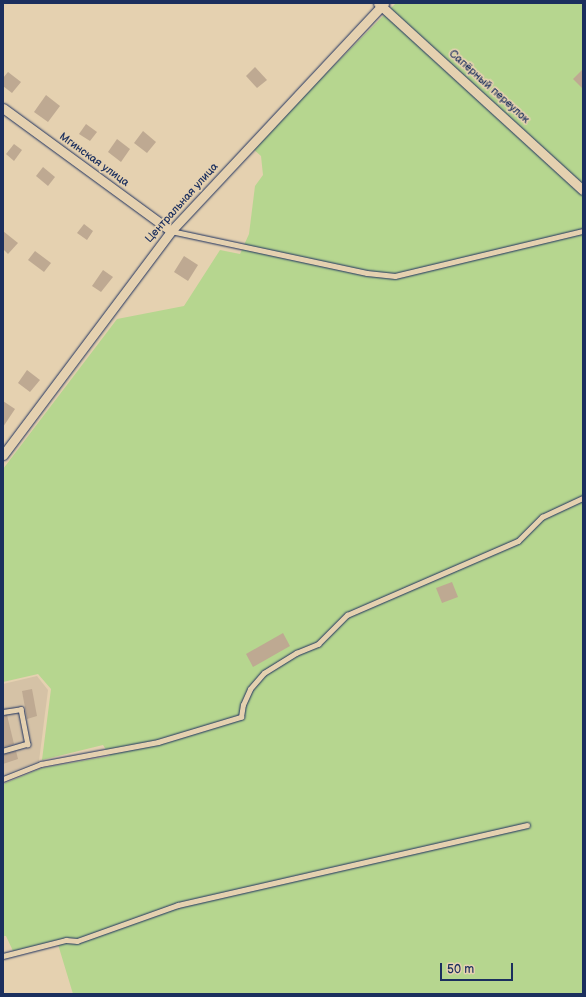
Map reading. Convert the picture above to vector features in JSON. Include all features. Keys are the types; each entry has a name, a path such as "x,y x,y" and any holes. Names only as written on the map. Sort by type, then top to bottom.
{"street":[{"name":"Сапёрный переулок","path":"381,4 583,190"},
{"name":"Центральная улица","path":"3,455 171,231 381,4"},
{"name":"Мгинская улица","path":"3,108 171,231"}],"lane":[{"path":"171,231 367,273 395,276 583,231"},
{"path":"3,779 41,764 158,742 241,717 243,705 250,689 264,673 296,653 318,644 347,615 518,541 542,517 583,498"},
{"path":"3,712 21,709 28,744 3,751"},
{"path":"3,956 66,940 77,941 178,905 527,825"}],"shaded area":[{"path":"37,676 48,690 39,761 3,775 3,684"}],"green space":[{"path":"396,3 583,3 583,994 73,994 57,941 13,951 6,936 3,936 3,784 42,768 110,756 103,745 42,760 51,689 38,674 3,682 3,469 117,319 184,306 220,250 240,254 249,234 255,186 263,175 261,156 252,148"}],"building":[{"path":"255,67 267,80 257,88 246,76"},
{"path":"583,69 583,89 573,79"},
{"path":"8,72 21,82 12,93 3,86 3,78"},
{"path":"46,95 60,106 48,122 34,112"},
{"path":"86,124 97,132 90,141 79,134"},
{"path":"143,131 156,142 147,153 134,143"},
{"path":"117,139 130,149 121,162 108,152"},
{"path":"14,144 22,150 14,161 6,154"},
{"path":"43,167 55,177 48,186 36,176"},
{"path":"84,224 93,231 87,240 77,233"},
{"path":"3,231 18,243 8,254 3,249"},
{"path":"35,251 51,263 44,272 28,260"},
{"path":"184,256 198,265 188,281 174,272"},
{"path":"103,270 113,277 101,292 92,286"},
{"path":"27,370 40,380 30,392 18,383"},
{"path":"3,401 15,409 3,427"},
{"path":"452,582 458,597 442,603 436,588"},
{"path":"283,633 290,646 253,667 246,654"},
{"path":"32,689 37,716 27,719 22,691"},
{"path":"7,715 14,744 3,747 3,716"},
{"path":"16,751 18,759 3,764 3,755"}]}
